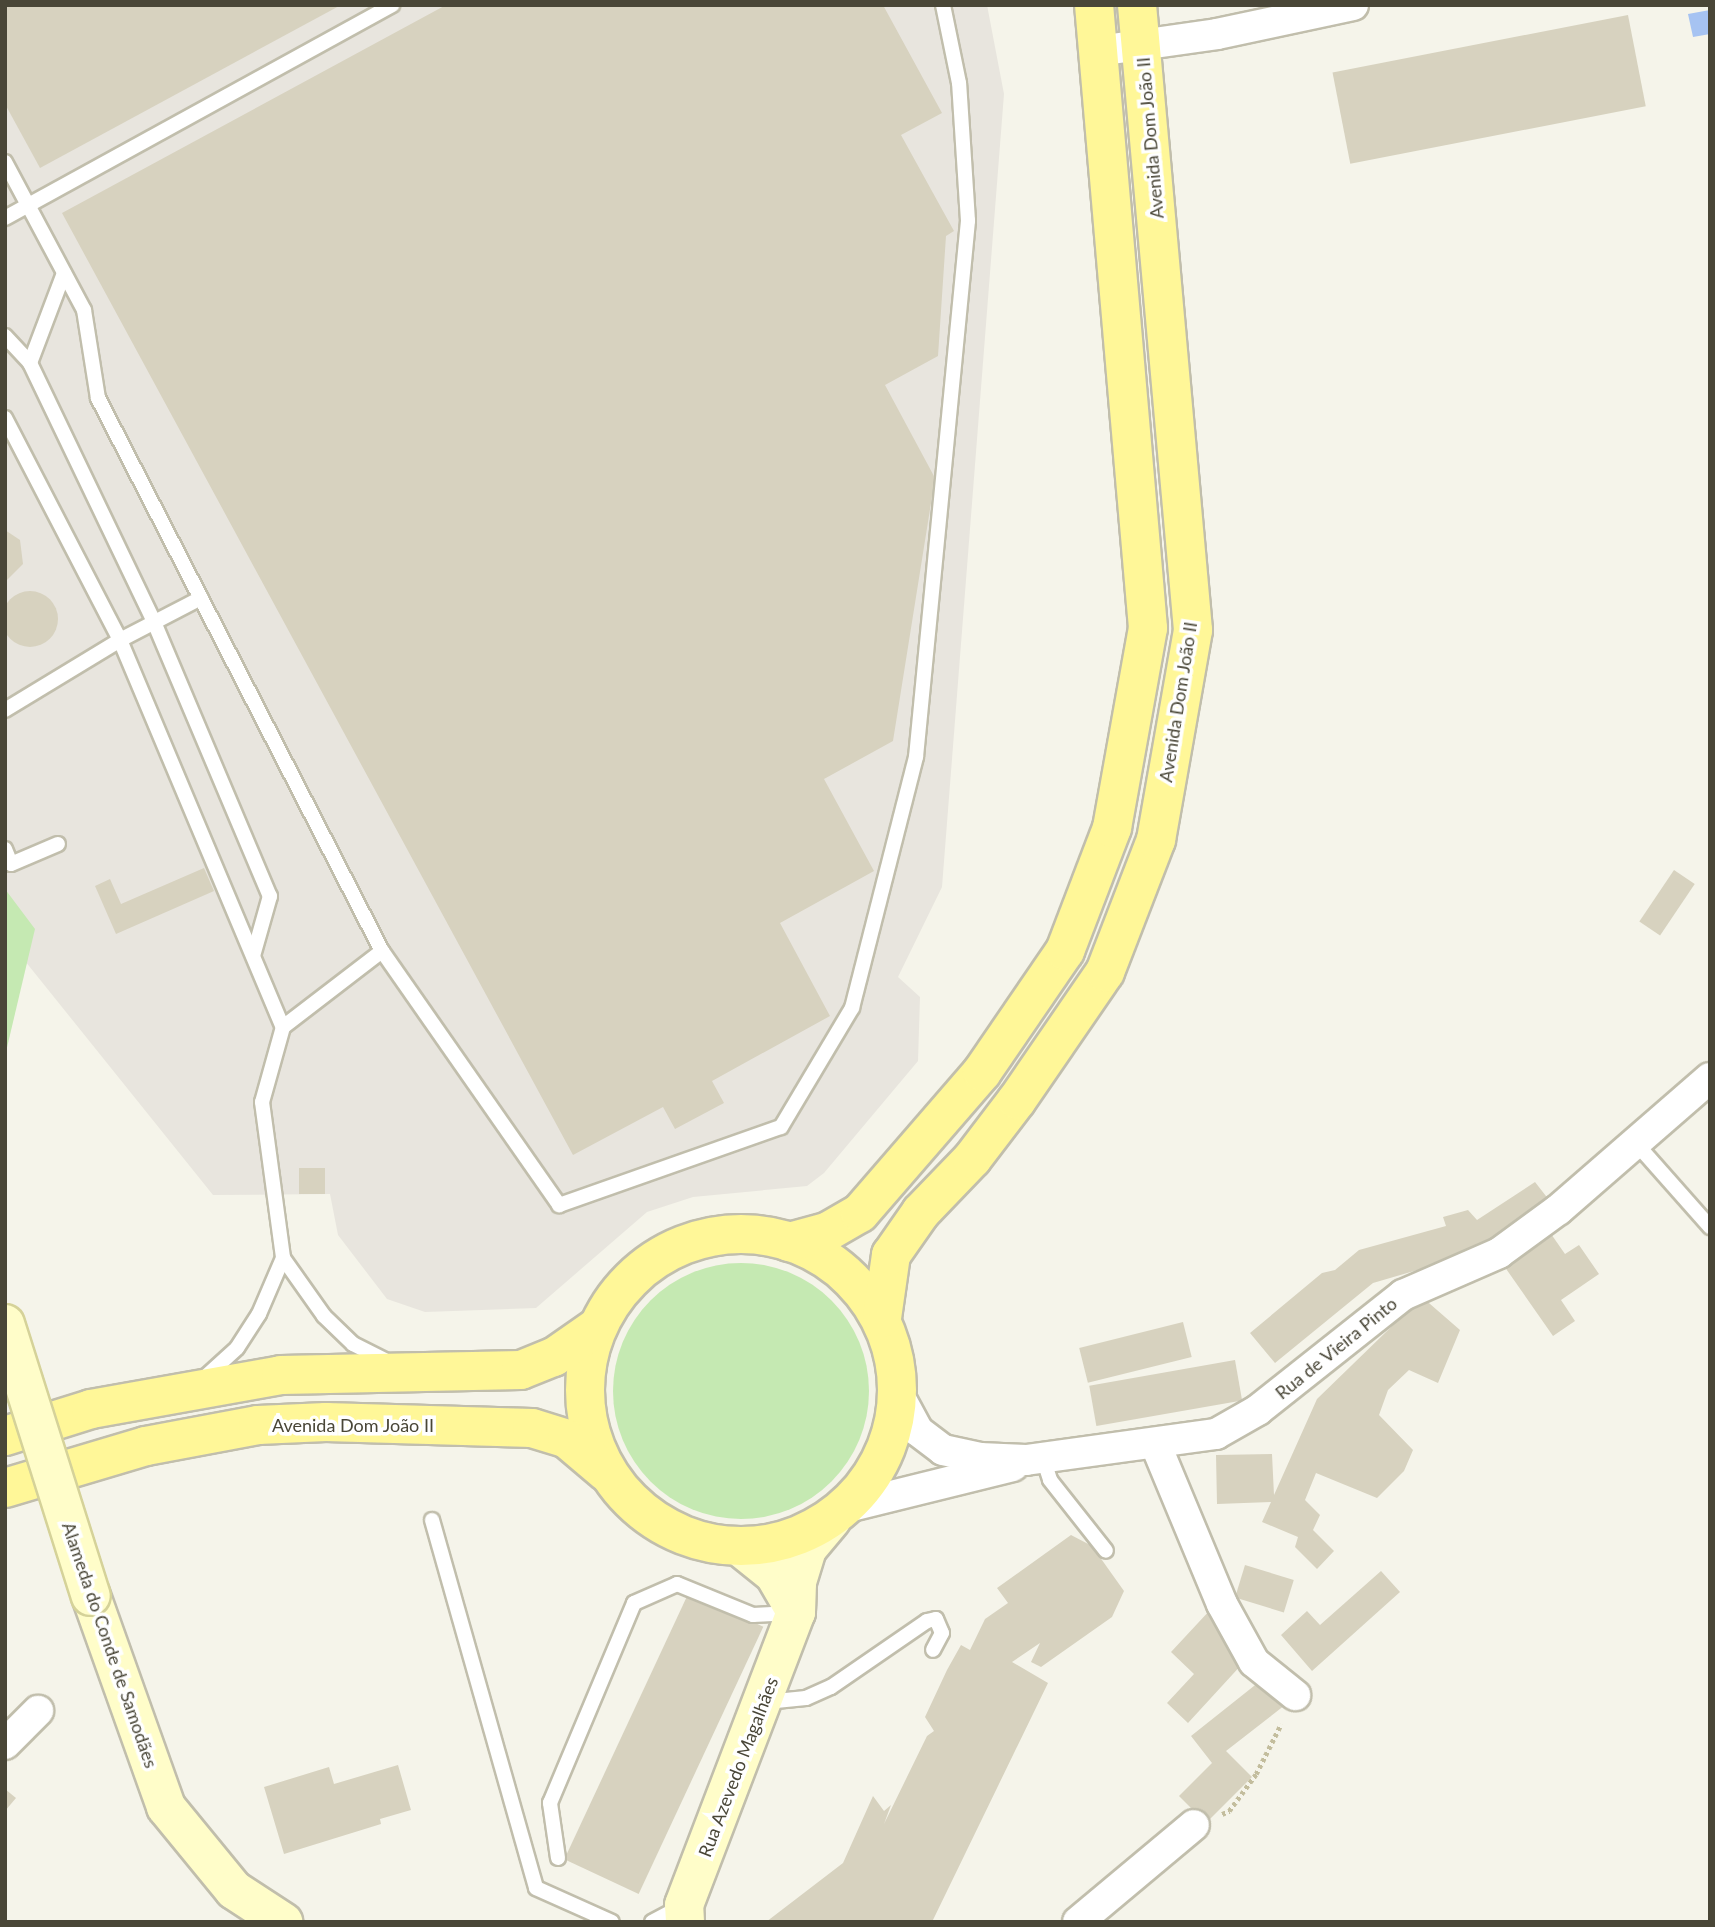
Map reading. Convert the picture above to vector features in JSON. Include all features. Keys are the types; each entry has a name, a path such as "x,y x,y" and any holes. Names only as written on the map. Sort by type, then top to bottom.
{"main road":[{"path":"789,1242 827,1232 860,1213 982,1072 1065,951 1112,828 1148,628 1094,5"},
{"name":"Avenida Dom João II","path":"882,1318 891,1255 921,1212 972,1158 1017,1100 1105,972 1156,840 1193,630 1137,5"},
{"path":"759,1234 789,1242 842,1270 882,1318 891,1345 898,1394 891,1436 874,1474 839,1513 788,1540 740,1547 690,1538 645,1514 610,1476 593,1441 585,1403 586,1364 597,1327 625,1285 663,1254 710,1237 759,1234"},
{"path":"5,1436 91,1409 281,1375 522,1370 554,1357 597,1327"},
{"name":"Avenida Dom João II","path":"5,1488 146,1446 258,1425 326,1422 532,1428 567,1439 610,1476"}],"street":[{"path":"1098,51 1142,46 1314,9 1353,5"},
{"name":"Rua de Vieira Pinto","path":"839,1513 988,1475 1035,1459 1216,1434 1258,1410 1403,1295 1499,1253 1558,1210 1634,1141 1710,1078"},
{"name":"Alameda do Conde de Samodães","path":"5,1324 91,1596 166,1807 234,1890 283,1922"},
{"name":"Rua de Vieira Pinto","path":"898,1394 918,1431 943,1450 1035,1459"},
{"path":"1155,1443 1222,1604 1254,1662 1295,1695"},
{"name":"Rua Azevedo Magalhães","path":"674,1916 765,1702 796,1612 797,1582 807,1549 839,1513"},
{"path":"740,1547 774,1574 796,1612"},
{"path":"5,1744 38,1711"},
{"path":"1078,1922 1194,1825"}],"lane":[{"path":"5,218 392,5"},
{"path":"5,162 85,310 98,398 382,951 559,1205 781,1127 852,1008 916,757 968,220 958,83 943,5"},
{"path":"30,363 64,273"},
{"path":"5,336 30,363 154,622 270,897 253,956"},
{"path":"5,418 120,640 283,1027"},
{"path":"5,710 120,640 201,598"},
{"path":"5,849 11,864 58,844"},
{"path":"382,951 283,1027 262,1102 283,1258 324,1316 353,1345 412,1373"},
{"path":"1634,1141 1710,1227"},
{"path":"192,1389 237,1348 260,1314 283,1258"},
{"path":"1035,1459 1106,1550"},
{"path":"432,1520 536,1888 612,1922"},
{"path":"558,1858 550,1803 634,1603 677,1584 753,1615 796,1612"},
{"path":"765,1702 806,1698 831,1686 927,1620 936,1619 942,1633 933,1650"}],"path":[{"path":"1194,1825 1229,1811 1256,1774 1295,1695"}],"shaded area":[{"path":"5,5 987,5 1004,94 942,887 898,977 920,997 918,1061 824,1173 807,1186 693,1197 647,1212 536,1308 425,1312 387,1299 338,1235 330,1194 213,1195 25,961 5,915"}],"green space":[{"path":"5,889 35,929 5,1056"},
{"path":"728,1263 754,1263 778,1268 801,1278 832,1300 848,1320 864,1354 869,1391 864,1428 848,1462 832,1482 812,1498 778,1514 754,1519 728,1519 704,1514 681,1504 650,1482 634,1462 618,1428 613,1404 613,1378 618,1354 628,1331 650,1300 670,1284 704,1268"}],"water":[{"path":"1710,10 1710,34 1693,37 1688,14"}],"building":[{"path":"5,5 341,5 40,168 5,104"},
{"path":"446,5 883,5 942,113 901,135 954,231 946,236 938,356 885,385 935,478 893,741 824,779 874,871 780,923 830,1016 712,1081 724,1103 675,1129 663,1107 573,1155 62,213"},
{"path":"1628,15 1646,106 1350,164 1333,72"},
{"path":"5,530 20,540 23,564 5,582"},
{"path":"30,591 41,593 50,599 56,608 56,630 50,639 41,645 30,647 19,645 10,639 4,630 2,619 4,608 10,599 19,593"},
{"path":"204,868 214,891 116,934 95,886 110,879 121,904"},
{"path":"1674,870 1695,884 1660,935 1639,921"},
{"path":"299,1168 325,1168 325,1194 299,1194"},
{"path":"1535,1182 1553,1205 1496,1242 1467,1250 1455,1259 1373,1283 1275,1363 1250,1333 1322,1273 1335,1270 1359,1250 1446,1226 1443,1217 1468,1210 1477,1220"},
{"path":"1549,1231 1565,1254 1579,1245 1599,1274 1561,1300 1575,1321 1553,1336 1502,1263"},
{"path":"1422,1297 1460,1330 1438,1383 1409,1370 1388,1390 1379,1415 1413,1450 1404,1471 1377,1498 1316,1473 1305,1500 1320,1515 1313,1530 1334,1551 1317,1569 1295,1547 1298,1537 1262,1522 1271,1502 1217,1504 1216,1455 1272,1454 1274,1495 1317,1399"},
{"path":"1183,1322 1192,1357 1088,1383 1079,1348"},
{"path":"1235,1360 1242,1400 1096,1426 1089,1386"},
{"path":"1071,1535 1092,1546 1124,1591 1112,1617 1041,1667 1031,1662 1040,1643 1012,1662 1048,1683 932,1922 766,1922 843,1863 873,1796 884,1811 891,1805 884,1824 927,1736 934,1731 925,1717 961,1645 970,1650 985,1619 1008,1603 997,1588"},
{"path":"1245,1565 1294,1580 1284,1612 1235,1598"},
{"path":"1381,1571 1400,1592 1312,1671 1281,1635 1307,1611 1320,1625"},
{"path":"689,1592 763,1627 639,1894 564,1859"},
{"path":"1211,1609 1255,1650 1188,1723 1167,1703 1194,1674 1171,1652"},
{"path":"1264,1678 1285,1705 1226,1751 1252,1777 1206,1823 1179,1796 1212,1763 1191,1736"},
{"path":"398,1765 411,1810 380,1819 381,1824 284,1854 264,1787 329,1767 334,1784"},
{"path":"5,1789 16,1798 5,1811"}]}
